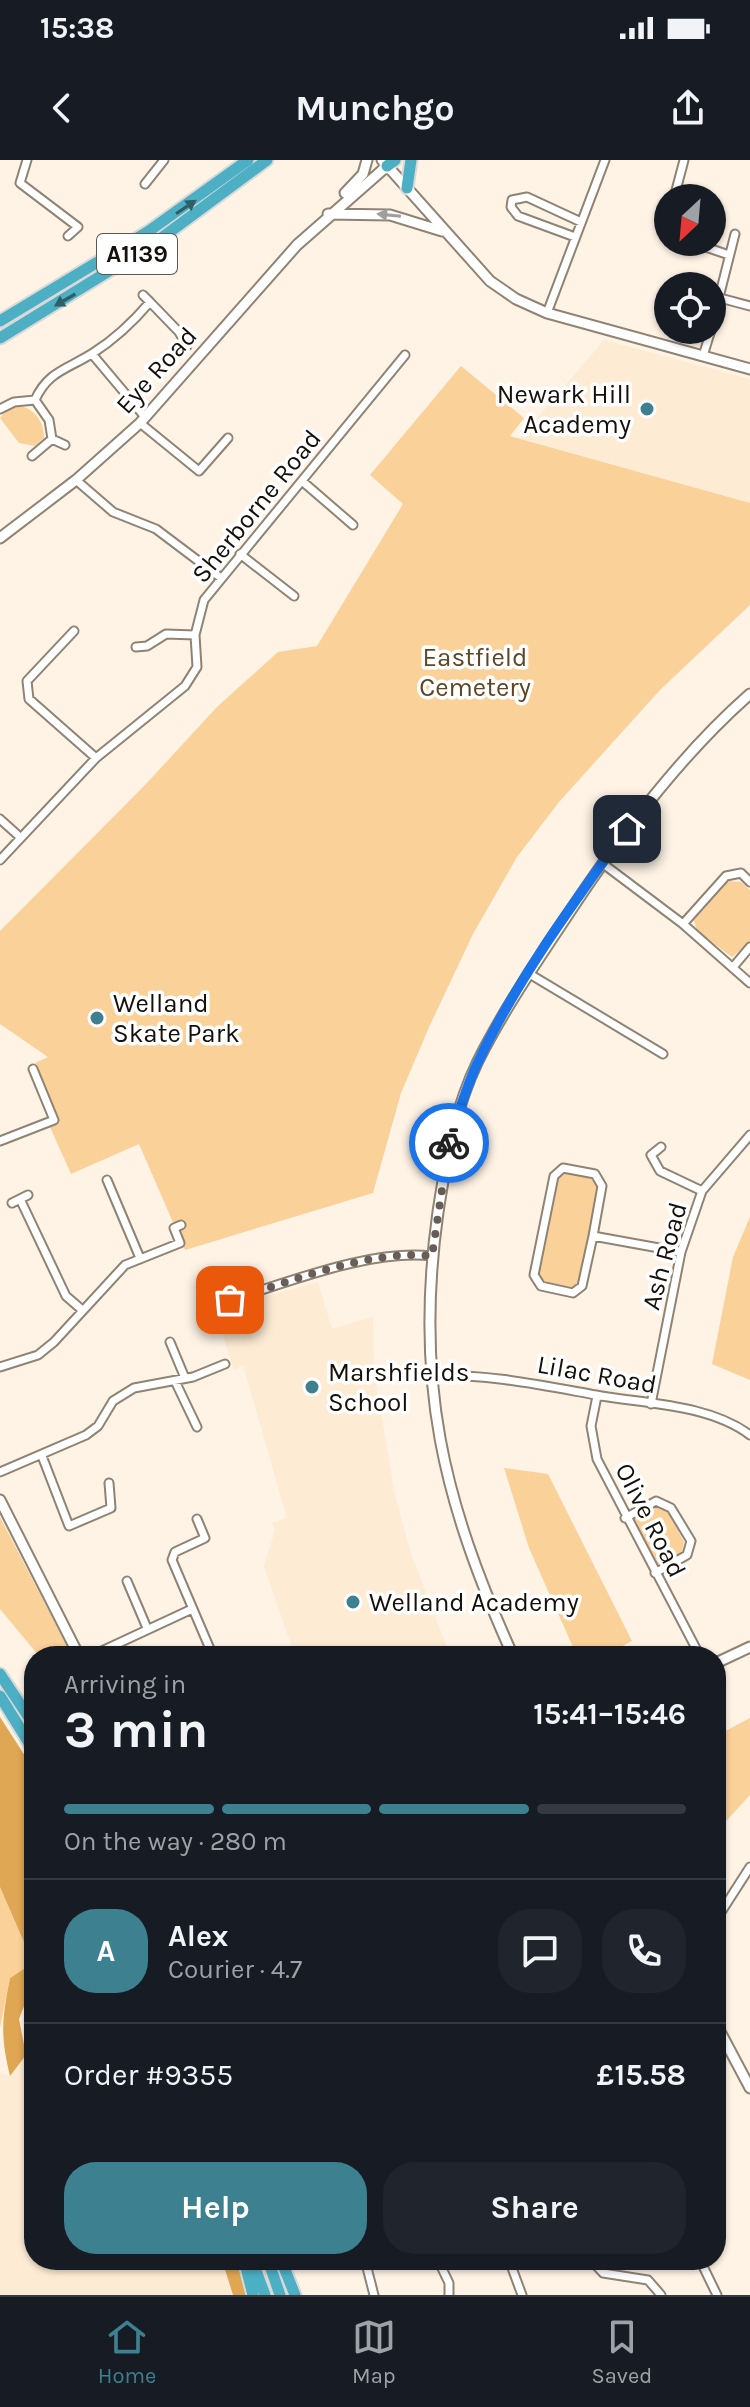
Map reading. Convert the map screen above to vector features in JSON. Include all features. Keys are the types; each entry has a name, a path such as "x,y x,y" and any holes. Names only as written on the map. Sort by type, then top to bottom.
{"highway":[{"name":"A1139","path":"0,321 149,231 248,160"},
{"name":"A1139","path":"0,338 156,242 267,160"},
{"path":"407,188 411,160"},
{"path":"0,1674 24,1710"},
{"path":"0,1696 24,1735"},
{"path":"247,2270 253,2295"},
{"path":"256,2270 265,2295"},
{"path":"271,2270 280,2295"},
{"path":"285,2270 295,2295"}],"street":[{"path":"27,160 20,183 78,227 68,236"},
{"path":"145,184 164,160"},
{"name":"Eye Road","path":"0,538 76,480 142,420 363,174 367,160"},
{"path":"547,313 605,160"},
{"path":"678,184 684,160"},
{"path":"388,162 407,188 490,281 516,299 547,313 750,369"},
{"name":"Eye Road","path":"328,214 388,162"},
{"path":"575,237 518,216 511,207 512,200 527,197 581,222"},
{"path":"328,214 390,215 447,234"},
{"path":"725,272 735,234"},
{"path":"143,295 169,320 187,346"},
{"path":"726,300 750,306"},
{"path":"35,400 52,374 92,354 128,327 150,302"},
{"path":"703,356 706,344"},
{"path":"92,354 142,420 199,471 228,438"},
{"name":"Sherborne Road","path":"0,860 96,758 185,686 197,667 195,635 204,600 405,355"},
{"path":"0,409 14,402 35,400"},
{"path":"35,400 49,420 52,439"},
{"path":"52,439 65,445"},
{"path":"32,456 52,439"},
{"path":"76,480 113,512 168,536 221,578"},
{"path":"302,481 353,525"},
{"path":"240,554 294,596"},
{"path":"74,631 27,681 29,699 96,758"},
{"path":"136,647 147,646 166,634 195,635"},
{"path":"509,1646 462,1529 435,1419 431,1375 432,1256 447,1147 477,1063 528,973 602,863 647,805 750,694"},
{"path":"0,819 20,837"},
{"path":"602,863 683,924 750,983"},
{"path":"683,924 726,876 741,873 750,882"},
{"path":"734,966 750,947"},
{"path":"528,973 663,1054"},
{"path":"0,1140 54,1120 33,1069"},
{"name":"Ash Road","path":"651,1404 681,1252 702,1191 750,1135"},
{"path":"661,1147 651,1155 660,1171 702,1191"},
{"path":"563,1168 595,1174 602,1186 593,1236 582,1286 573,1293 541,1286 534,1275 554,1176 563,1168"},
{"path":"107,1180 140,1258"},
{"path":"12,1203 24,1197 66,1296 81,1309"},
{"path":"0,1367 38,1355 125,1265 180,1243 174,1228 181,1225"},
{"path":"593,1236 681,1252"},
{"path":"230,1300 365,1262 407,1253 432,1256"},
{"path":"170,1342 185,1378"},
{"path":"0,1472 42,1456 95,1429 113,1401 134,1388 175,1381 225,1364"},
{"name":"Lilac Road","path":"431,1375 514,1379 651,1404 725,1420 750,1435"},
{"path":"175,1381 197,1427"},
{"name":"Olive Road","path":"597,1396 591,1426 594,1451 625,1518 695,1646"},
{"path":"42,1456 69,1526 111,1508 109,1483"},
{"path":"0,1500 74,1646"},
{"path":"625,1518 656,1501 671,1508 691,1541 687,1555 655,1573"},
{"path":"197,1519 205,1538 175,1552 172,1560 209,1646"},
{"path":"127,1581 147,1628"},
{"path":"111,1646 192,1609"},
{"path":"726,1658 750,1647"},
{"path":"726,1904 750,1867"},
{"path":"726,2043 750,2088"},
{"path":"368,2270 374,2295"},
{"path":"443,2270 449,2283 449,2295"},
{"path":"513,2270 522,2295"},
{"path":"600,2270 648,2280 661,2295"},
{"path":"705,2270 717,2295"}],"shaded area":[{"name":"Newark Hill Academy","path":"604,340 750,379 750,503 520,438"},
{"path":"318,1282 332,1329 373,1317 374,1371 394,1491 410,1551 446,1646 292,1646 264,1566 275,1530 272,1523 287,1518 243,1365 234,1370 215,1310"},
{"path":"0,1717 24,1754 24,1942 0,1887"},
{"path":"24,1969 24,2006 19,2019 24,2058 10,2076 3,2027 10,1978"},
{"path":"24,2058 24,2270 225,2270 233,2295 0,2295 0,2073 10,2076"},
{"path":"225,2270 241,2270 247,2295 233,2295"}],"green space":[{"name":"Eastfield Cemetery","path":"461,366 524,418 510,436 750,503 750,605 660,690 559,802 517,857 473,934 430,1025 401,1093 373,1193 185,1250 139,1144 71,1174 50,1127 59,1121 35,1063 48,1057 0,1024 0,931 146,784 217,707 278,652 317,646 403,504 370,475"},
{"path":"17,406 33,412 40,421 44,438 35,446 19,443 0,418 7,409"},
{"path":"729,881 741,882 750,890 750,942 732,957 697,931 694,920"},
{"path":"565,1172 593,1178 598,1186 579,1284 572,1290 543,1283 538,1274 556,1179"},
{"path":"750,1217 750,1380 712,1364 733,1257"},
{"path":"504,1468 548,1474 632,1641 623,1646 573,1646 529,1548"},
{"path":"657,1505 668,1512 684,1542 681,1555 666,1564 654,1564 633,1523 635,1517"},
{"path":"0,1517 67,1646 31,1646 0,1609"},
{"path":"750,1718 750,1795 726,1821 726,1731"},
{"path":"0,1887 24,1942 24,1969 10,1978 0,2028"}],"way so far":[{"path":"230,1300 365,1262 407,1253 432,1256 449,1143"}],"place":[{"name":"Newark Hill Academy","path":"647,409"},
{"name":"Welland Skate Park","path":"97,1018"},
{"name":"Marshfields School","path":"312,1387"},
{"name":"Welland Academy","path":"353,1602"}],"route":[{"path":"449,1143 477,1063 528,973 627,829"}]}
